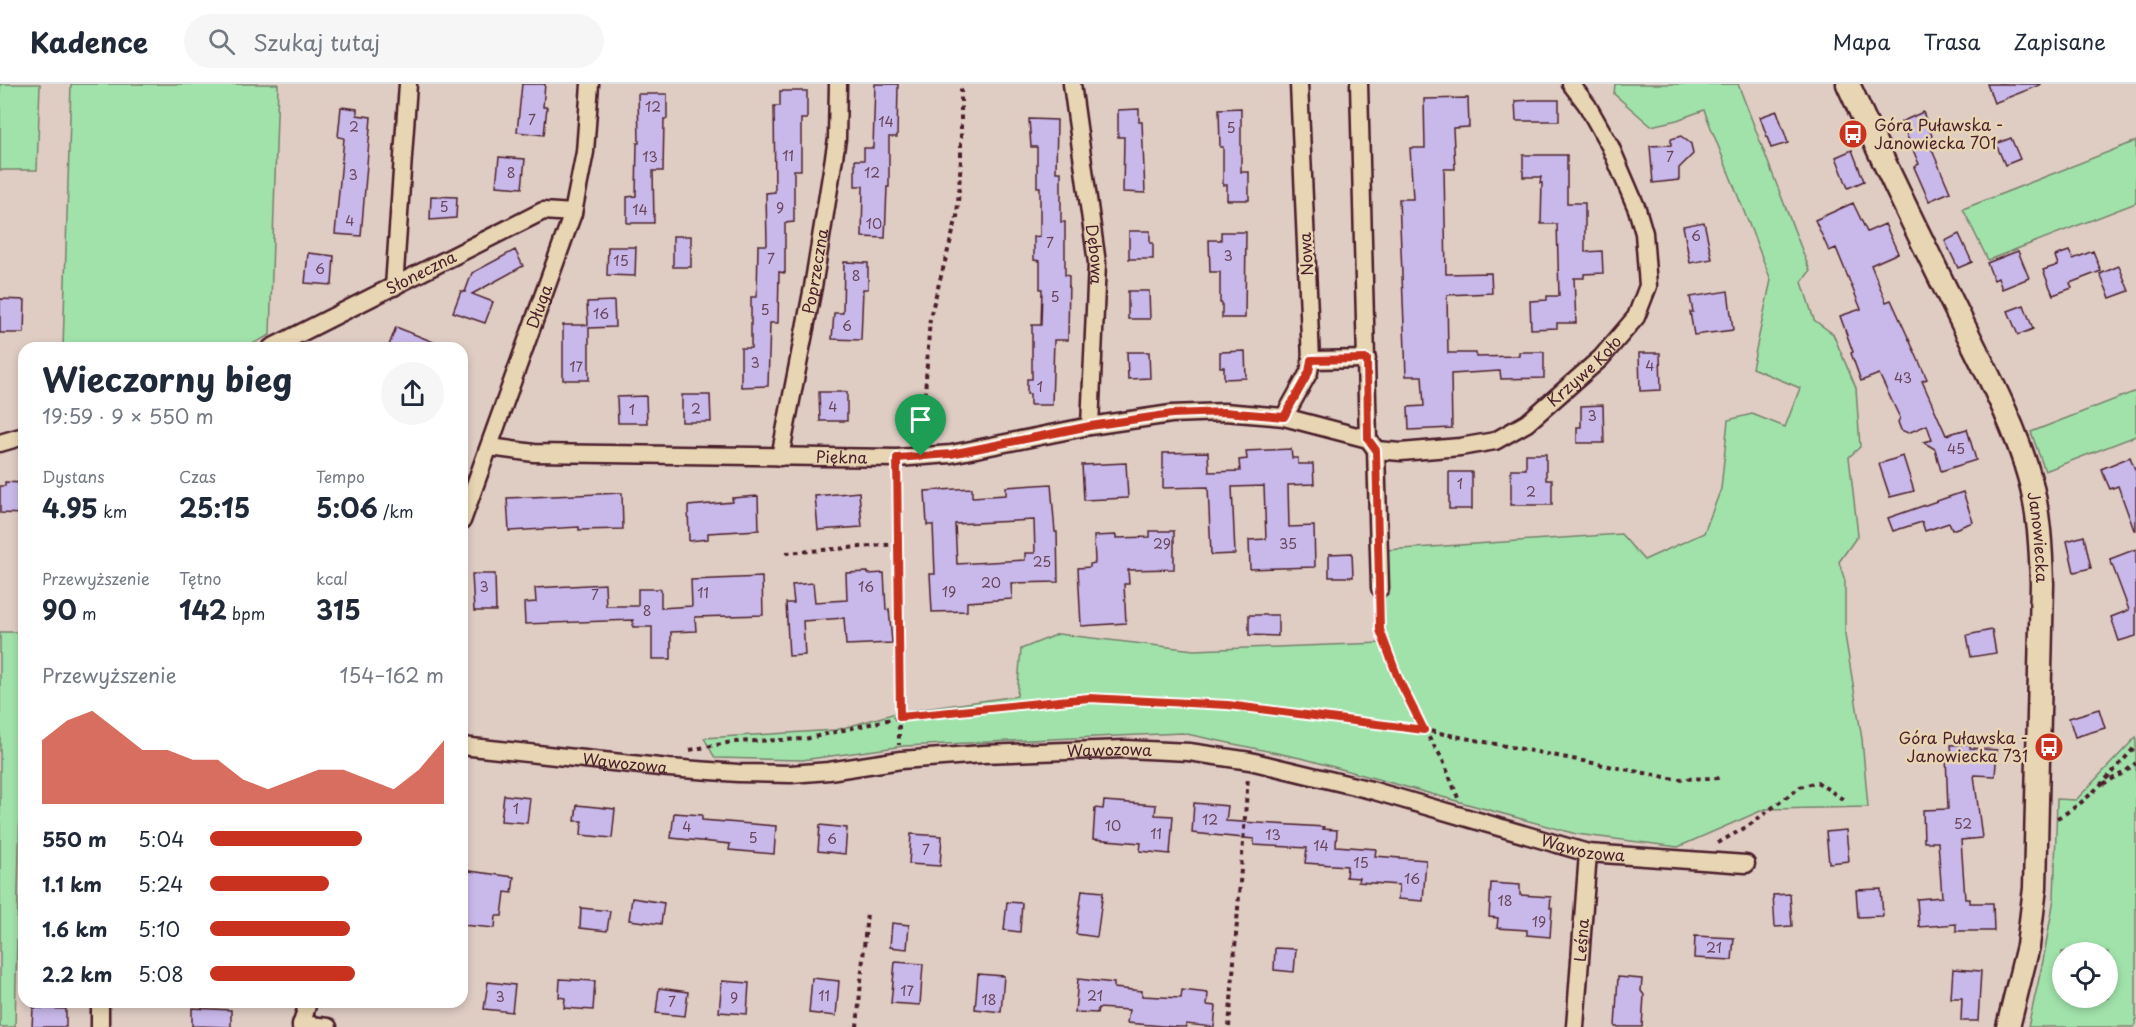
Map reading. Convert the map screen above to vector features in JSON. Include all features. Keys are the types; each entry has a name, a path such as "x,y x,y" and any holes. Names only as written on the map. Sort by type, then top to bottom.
{"street":[{"path":"394,287 408,84"},
{"name":"Długa","path":"468,505 573,213 585,152 590,84"},
{"name":"Poprzeczna","path":"780,457 813,287 837,138 838,84"},
{"name":"Dębowa","path":"1072,84 1097,263 1090,426"},
{"name":"Nowa","path":"1284,417 1309,372 1311,360 1299,84"},
{"path":"1359,84 1367,359 1380,588"},
{"name":"Krzywe Koło","path":"1372,444 1401,452 1460,447 1495,441 1527,423 1601,358 1636,317 1648,286 1644,233 1637,208 1610,146 1587,105 1571,84"},
{"name":"Janowiecka","path":"1848,84 1901,199 2005,412 2030,477 2039,534 2042,584 2037,822 2032,920 2022,973 2008,1027"},
{"name":"Słoneczna","path":"283,342 543,211 573,213"},
{"path":"1311,360 1367,359"},
{"name":"Piękna","path":"490,447 534,453 897,458 951,454 1090,426 1172,414 1224,412 1284,417 1372,444"},
{"path":"0,443 18,438"},
{"name":"Wąwozowa","path":"468,747 669,768 791,774 829,771 901,760 983,754 1125,749 1189,752 1250,762 1371,790 1588,853 1746,864"},
{"name":"Leśna","path":"1575,1027 1588,853"},
{"path":"100,1008 100,1027"},
{"path":"306,1008 301,1026 328,1027"}],"path":[{"path":"921,456 930,317 957,217 961,159 961,84"},
{"path":"897,458 899,748"},
{"path":"786,553 897,544"},
{"path":"1380,588 1380,630 1398,678 1424,730 1442,758 1460,802"},
{"path":"669,768 677,752 732,742 805,740 900,717 1089,698 1228,705 1424,730 1675,779 1721,778"},
{"path":"2037,822 2052,821 2073,810 2100,786 2136,746"},
{"path":"1229,1027 1250,762"},
{"path":"2100,786 2136,763"},
{"path":"1689,861 1748,826 1800,786 1817,782 1844,800"},
{"path":"857,1027 867,913"}],"green space":[{"path":"0,84 40,84 37,170 0,170"},
{"path":"71,84 278,84 270,335 256,342 63,342"},
{"path":"1615,84 1738,84 1810,271 1802,282 1814,320 1833,334 1856,388 1860,447 1849,457 1858,535 1839,562 1845,581 1845,635 1862,739 1868,807 1765,809 1678,847 1576,834 1305,759 1182,733 904,746 802,760 715,758 704,738 836,730 896,713 1017,696 1021,649 1058,634 1194,650 1382,643 1387,550 1621,534 1644,560 1704,533 1721,489 1728,420 1752,414 1785,427 1800,388 1752,368 1771,280 1704,110 1651,126 1614,94"},
{"path":"2136,141 2136,203 1988,260 1963,209"},
{"path":"2136,391 2136,436 2045,471 2031,432"},
{"path":"0,632 18,632 18,895 15,1027 0,1027"},
{"path":"2136,737 2136,1024 2134,1027 2028,1027 2054,899 2057,799 2076,800"}],"building":[{"path":"522,84 545,84 543,107 547,107 544,135 517,132"},
{"path":"875,84 898,84 897,137 889,137 889,187 887,187 885,238 862,237 863,186 855,186 855,160 864,160 864,148 873,148"},
{"path":"1987,84 2040,84 2040,85 1994,103"},
{"path":"780,91 807,91 807,119 801,119 801,170 794,170 794,222 785,223 785,273 779,272 778,323 770,323 768,386 741,387 741,348 751,348 751,297 757,297 758,245 767,245 766,193 775,192 774,106 780,106"},
{"path":"638,94 667,94 663,171 653,171 654,223 627,223 627,197 636,196 637,143 639,143"},
{"path":"1468,98 1469,127 1453,128 1455,169 1444,169 1446,274 1491,273 1492,293 1447,295 1448,353 1476,353 1476,357 1519,356 1519,352 1544,352 1544,378 1501,379 1500,371 1451,374 1452,428 1409,430 1408,407 1424,406 1422,376 1406,376 1399,199 1413,199 1410,148 1425,148 1424,99"},
{"path":"1559,100 1559,121 1516,121 1515,101"},
{"path":"341,107 357,109 357,115 371,117 361,236 335,234 344,138 338,137"},
{"path":"1241,108 1241,172 1249,172 1249,200 1227,200 1227,185 1223,185 1223,147 1220,147 1219,109"},
{"path":"1139,109 1139,122 1142,122 1145,193 1123,192 1124,137 1118,137 1118,110"},
{"path":"1777,111 1788,143 1771,148 1760,117"},
{"path":"1923,112 1934,141 1929,143 1950,192 1929,201 1914,167 1919,164 1901,122"},
{"path":"1029,119 1057,120 1056,172 1061,172 1061,222 1065,222 1065,275 1069,276 1068,340 1054,340 1052,405 1030,405 1030,394 1027,394 1027,379 1032,379 1032,325 1041,325 1042,289 1040,289 1040,261 1034,260 1034,237 1040,236 1037,147 1031,147"},
{"path":"1681,136 1691,144 1693,154 1679,168 1679,180 1653,183 1650,146 1671,145 1671,139"},
{"path":"2011,138 2020,159 2005,165 1996,144"},
{"path":"1852,150 1864,181 1848,188 1836,157"},
{"path":"1523,155 1567,155 1567,203 1585,203 1585,252 1602,251 1603,273 1584,274 1584,278 1574,278 1576,323 1557,323 1557,328 1531,329 1530,301 1547,300 1547,296 1559,296 1557,224 1541,224 1541,177 1523,177"},
{"path":"499,157 525,159 522,188 496,186"},
{"path":"431,196 457,197 456,218 430,220"},
{"path":"1853,203 1867,232 1885,224 1898,253 1871,265 1886,302 1891,300 1927,379 1922,381 1946,435 1967,429 1976,460 1941,471 1935,449 1923,442 1932,440 1927,425 1908,433 1901,430 1898,422 1900,418 1879,374 1861,381 1840,316 1861,309 1836,248 1829,251 1815,220"},
{"path":"1704,222 1712,259 1690,263 1683,226"},
{"path":"1129,231 1150,231 1153,259 1129,259"},
{"path":"1221,232 1246,232 1245,318 1222,318 1220,272 1210,272 1209,240 1221,240"},
{"path":"1959,234 1972,262 1958,268 1945,241"},
{"path":"673,236 691,236 691,267 673,267"},
{"path":"608,247 636,247 635,276 607,275"},
{"path":"515,250 523,266 472,294 493,302 485,323 453,312 461,291 465,292 472,273"},
{"path":"2018,251 2029,278 2002,289 1998,278 1994,280 1987,263"},
{"path":"2069,251 2073,259 2093,251 2101,271 2070,283 2072,288 2053,295 2043,270 2058,265 2055,256"},
{"path":"308,253 334,256 332,285 305,283"},
{"path":"844,262 868,263 868,289 863,289 861,340 832,339 834,313 843,313"},
{"path":"2119,266 2129,291 2110,298 2100,274"},
{"path":"1128,291 1149,291 1150,319 1128,319"},
{"path":"1728,291 1733,330 1694,335 1690,297"},
{"path":"0,299 25,300 24,333 0,333"},
{"path":"614,301 615,327 589,328 589,380 563,380 563,325 588,325 587,302"},
{"path":"2024,305 2033,329 2018,335 2008,311"},
{"path":"396,327 434,342 390,342"},
{"path":"1245,351 1246,378 1224,379 1224,367 1220,367 1220,352"},
{"path":"1127,352 1149,352 1150,378 1128,379"},
{"path":"1639,353 1660,353 1661,390 1640,391"},
{"path":"819,392 847,392 847,421 820,421"},
{"path":"682,395 710,395 711,422 682,422"},
{"path":"646,396 647,423 618,423 617,397"},
{"path":"1603,405 1604,443 1577,443 1577,427 1581,427 1581,406"},
{"path":"1291,449 1292,458 1298,458 1298,464 1313,464 1314,484 1288,485 1289,527 1314,526 1315,567 1250,569 1249,540 1266,539 1264,486 1232,487 1235,554 1211,555 1208,487 1163,488 1163,453 1208,452 1209,472 1240,471 1239,460 1247,459 1246,451"},
{"path":"1526,454 1546,454 1546,480 1552,480 1552,505 1511,505 1511,469 1526,469"},
{"path":"1903,456 1914,491 1890,497 1879,464"},
{"path":"2130,457 2136,472 2136,530 2134,530 2118,486 2110,489 2101,469"},
{"path":"1126,463 1128,498 1084,500 1082,465"},
{"path":"1449,472 1472,472 1472,509 1449,509"},
{"path":"5,482 18,483 18,514 0,513 0,486 5,486"},
{"path":"1051,484 1055,532 1057,532 1058,582 1011,583 1012,599 967,602 967,611 932,612 930,574 935,574 933,525 927,525 925,491 972,488 972,497 1006,495 1006,487","holes":["1034,520 1035,553 1025,553 1025,560 957,564 955,524"]},
{"path":"859,492 862,527 818,530 815,496"},
{"path":"1963,492 1973,522 1952,530 1949,523 1925,531 1922,522 1893,531 1888,518"},
{"path":"622,493 623,529 579,530 579,527 509,531 507,498"},
{"path":"758,496 759,530 708,533 708,539 689,541 688,506 733,502 732,498"},
{"path":"1150,531 1174,531 1174,569 1128,570 1129,584 1124,584 1126,623 1081,626 1078,568 1090,567 1090,564 1095,563 1094,536 1150,537"},
{"path":"2084,536 2091,568 2074,572 2067,541"},
{"path":"2136,549 2136,636 2119,641 2111,617 2129,610 2110,559"},
{"path":"1352,553 1353,577 1329,577 1329,554"},
{"path":"868,572 868,574 884,573 886,610 889,609 892,643 846,645 844,618 803,621 805,655 789,656 786,603 794,603 792,585 813,583 815,602 847,600 846,573"},
{"path":"472,574 495,574 496,611 474,611"},
{"path":"762,577 763,615 695,617 696,631 671,632 671,659 652,659 652,627 633,627 633,620 525,624 524,603 536,602 535,588 605,584 606,606 638,606 638,589 661,589 661,608 692,606 691,580"},
{"path":"1249,615 1278,615 1278,636 1249,635"},
{"path":"1992,630 1996,653 1971,657 1967,635"},
{"path":"2099,709 2105,728 2075,737 2069,718"},
{"path":"1970,744 1970,748 1997,750 1995,776 1974,775 1982,838 1961,840 1965,899 1970,899 1970,903 1993,903 1994,931 1956,931 1956,924 1919,927 1917,899 1942,897 1938,842 1924,842 1923,810 1948,809 1946,755 1952,755 1951,745"},
{"path":"504,795 530,798 527,823 501,821"},
{"path":"1104,801 1156,805 1155,815 1173,816 1170,854 1140,851 1141,843 1093,839 1095,808 1103,809"},
{"path":"1194,803 1228,806 1226,821 1324,827 1323,829 1337,830 1336,846 1376,849 1375,856 1426,860 1423,901 1398,899 1399,885 1358,882 1359,878 1346,877 1347,866 1305,863 1307,848 1254,845 1254,839 1192,833"},
{"path":"577,805 615,809 612,838 581,835 582,821 575,821"},
{"path":"674,813 702,815 702,820 776,826 774,854 729,850 730,844 671,838"},
{"path":"820,825 847,828 845,854 818,851"},
{"path":"1846,830 1849,861 1829,863 1826,832"},
{"path":"911,834 942,836 940,866 909,864"},
{"path":"468,871 514,877 512,893 505,892 502,916 496,916 495,928 468,926"},
{"path":"1491,883 1520,885 1520,895 1551,897 1550,937 1527,935 1527,930 1497,928 1498,918 1489,917"},
{"path":"1881,889 1883,916 1858,917 1856,890"},
{"path":"1082,890 1103,892 1097,937 1076,934"},
{"path":"1790,894 1792,926 1775,927 1773,895"},
{"path":"632,898 664,903 661,924 629,920"},
{"path":"1007,902 1022,903 1020,932 1004,930"},
{"path":"581,908 610,911 607,931 580,928"},
{"path":"892,923 909,925 907,949 890,947"},
{"path":"1695,936 1734,938 1732,960 1694,958"},
{"path":"1275,948 1296,949 1294,972 1274,970"},
{"path":"895,962 923,964 920,1005 891,1003"},
{"path":"1953,969 1981,971 1978,1021 1961,1021 1962,998 1951,998"},
{"path":"978,974 1004,976 1001,1012 975,1009"},
{"path":"1618,977 1642,979 1641,991 1644,995 1642,1027 1615,1027"},
{"path":"812,978 839,981 836,1016 809,1013"},
{"path":"560,979 595,981 593,1010 564,1008 565,998 559,997"},
{"path":"1078,979 1114,983 1114,988 1142,991 1142,996 1181,998 1182,990 1208,993 1207,1005 1216,1006 1214,1027 1127,1023 1129,1010 1098,1008 1097,1013 1075,1012"},
{"path":"722,981 749,983 747,1014 719,1012"},
{"path":"488,982 515,985 512,1012 484,1009"},
{"path":"659,988 688,992 685,1016 656,1013"},
{"path":"33,1008 66,1009 66,1027 32,1027"},
{"path":"192,1008 231,1010 231,1027 192,1026"}],"place":[{"name":"Góra Puławska - Janowiecka 701","path":"1853,134"},
{"name":"Góra Puławska - Janowiecka 731","path":"2049,747"}],"route":[{"path":"1367,359 1368,439 1376,450 1380,630 1398,678 1424,730 1228,705 1089,698 900,717 897,458 921,456 951,454 1090,426 1172,414 1224,412 1284,417 1309,372 1311,360 1367,359"}]}
